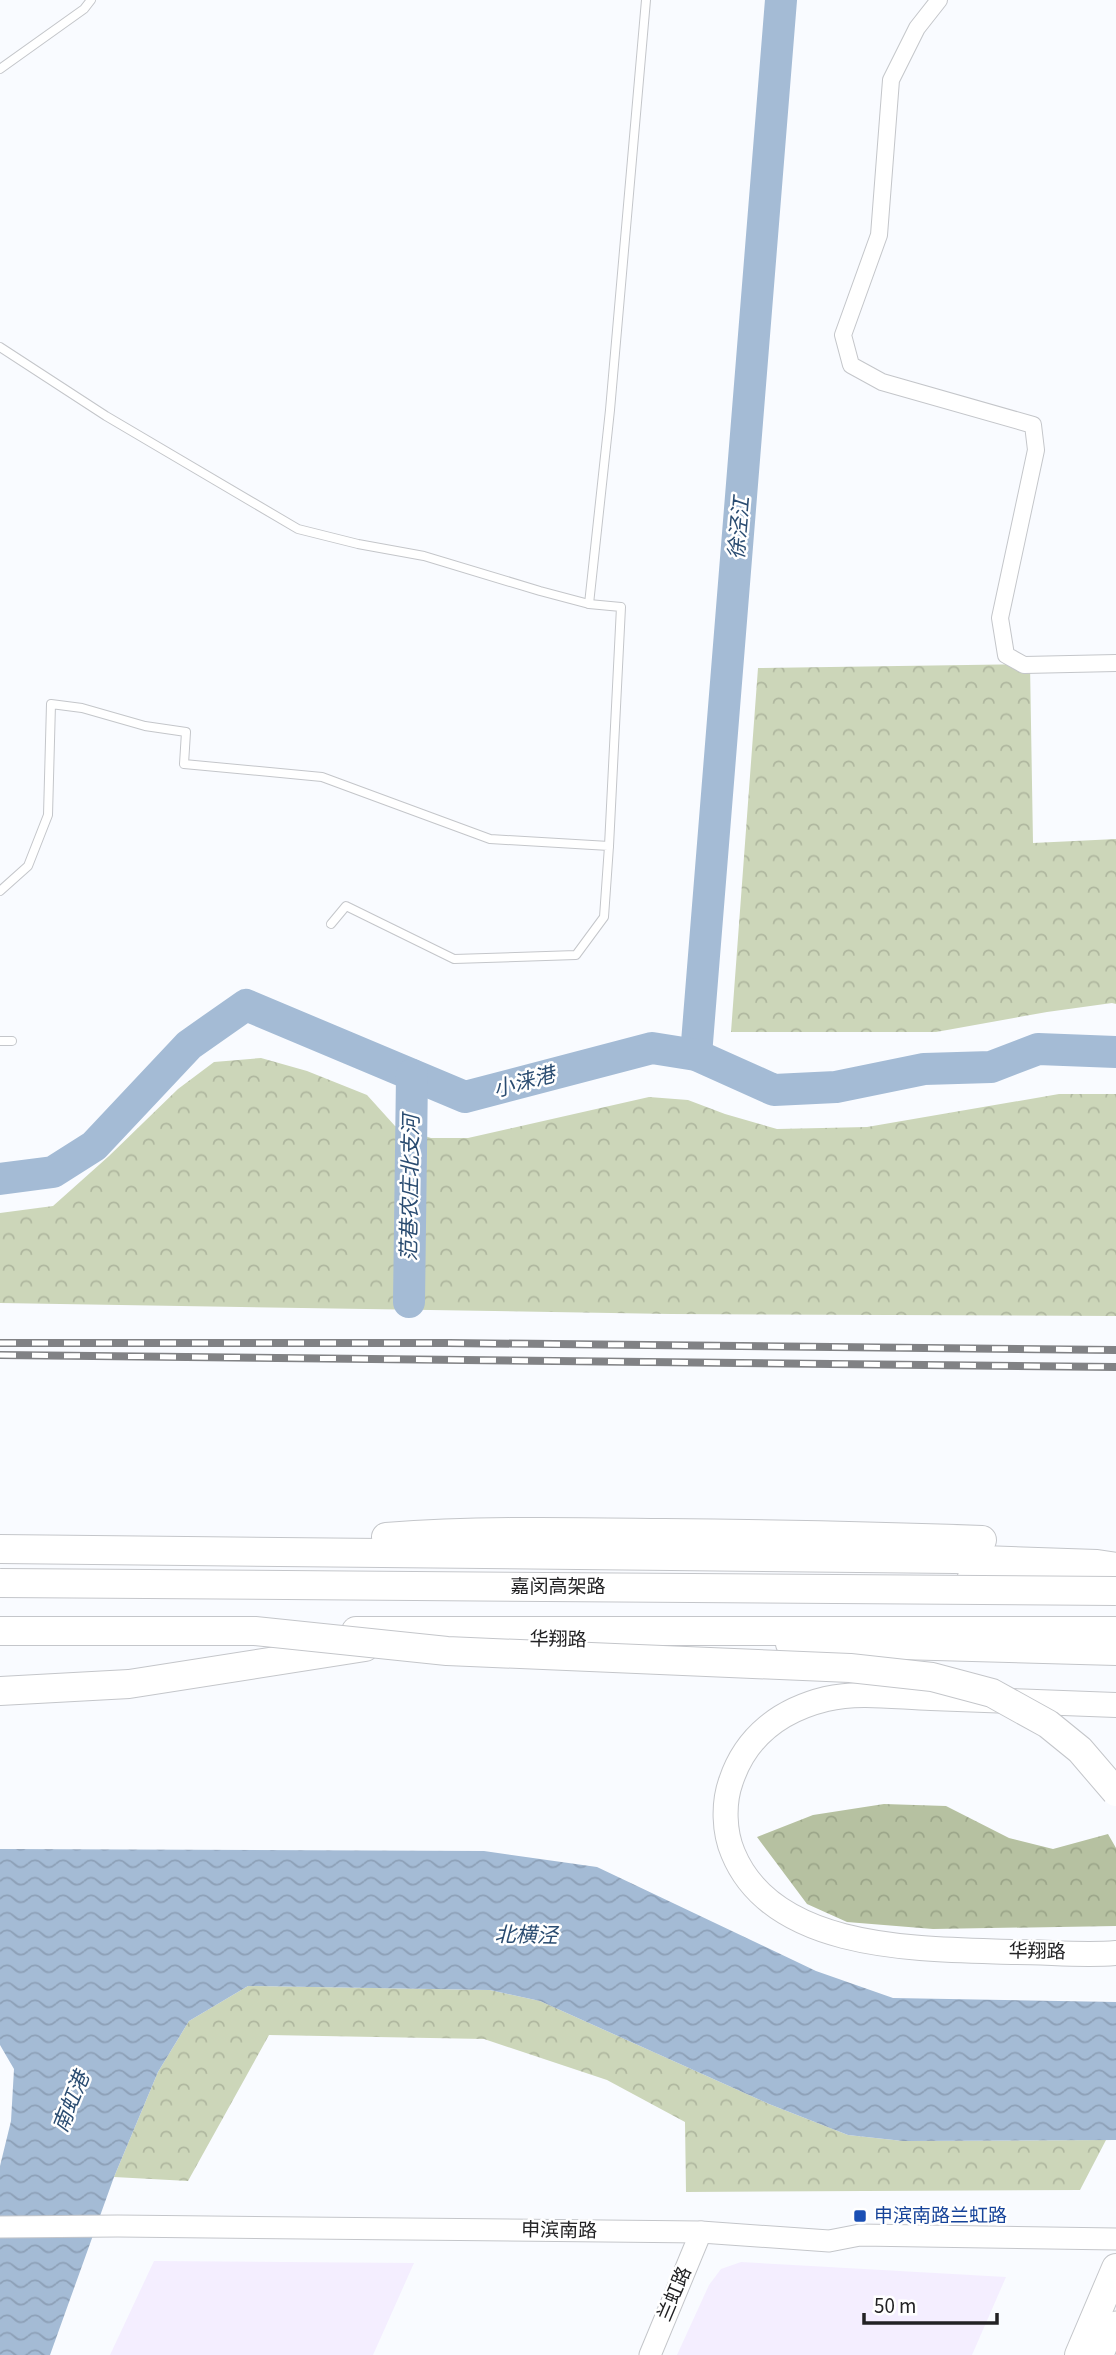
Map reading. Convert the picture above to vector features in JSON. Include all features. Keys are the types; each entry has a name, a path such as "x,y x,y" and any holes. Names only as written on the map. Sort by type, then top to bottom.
{"highway":[{"path":"240,1552 453,1532 855,1535 1004,1541 1116,1555"},
{"path":"0,1549 955,1559 1116,1567"},
{"name":"嘉闵高架路","path":"0,1585 1116,1591"},
{"path":"0,1630 1116,1631"},
{"path":"255,1631 447,1651 850,1668 932,1677 992,1693 1048,1724 1080,1750 1116,1792"},
{"path":"0,1691 129,1684 426,1637"},
{"path":"1079,2355 1116,2268"}],"main road":[{"path":"0,1585 209,1587 1116,1577"},
{"name":"华翔路","path":"0,1630 947,1647 1116,1653"},
{"name":"华翔路","path":"1116,1705 852,1696 816,1702 777,1718 761,1731 747,1748 727,1791 726,1819 730,1846 740,1870 756,1891 794,1917 811,1924 858,1939 928,1949 1116,1953"},
{"name":"申滨南路","path":"0,2227 701,2232 830,2241 860,2235 1116,2239"},
{"name":"兰虹路","path":"650,2355 701,2232"},
{"path":"1102,2355 1116,2322"}],"street":[{"path":"939,0 917,28 891,80 879,236 843,335 851,365 882,382 1033,425 1036,450 1000,618 1006,655 1024,665 1116,663"}],"lane":[{"path":"0,69 84,9 91,0"},
{"path":"589,604 610,410 646,0"},
{"path":"0,347 106,416 298,529 424,556 589,604 621,607 604,917 576,955 454,959 346,905 331,924"},
{"path":"0,891 28,866 48,815 51,704 82,708 145,726 187,732 184,764 322,778 490,839 609,846"},
{"path":"0,1041 12,1041"}],"shaded area":[{"path":"154,2261 414,2263 373,2355 110,2355"},
{"path":"741,2262 1006,2277 972,2355 677,2355 709,2285 721,2269"}],"green space":[{"path":"1030,664 1033,843 1116,839 1116,1004 1047,1012 936,1032 731,1032 758,668"},
{"path":"261,1058 307,1071 367,1095 395,1126 431,1138 468,1138 649,1097 688,1100 777,1129 867,1127 1059,1094 1116,1094 1116,1316 670,1314 0,1303 0,1213 53,1206 178,1089 214,1062"},
{"path":"884,1804 946,1806 1009,1838 1053,1849 1108,1834 1116,1848 1116,1926 933,1929 847,1922 807,1904 757,1837 813,1815"},
{"path":"248,1986 490,1990 540,2001 769,2104 848,2135 903,2141 1106,2140 1080,2190 686,2192 685,2122 607,2080 484,2039 269,2035 188,2181 114,2177 158,2072 189,2021"}],"water":[{"path":"0,1849 484,1851 597,1867 816,1971 893,1998 1116,2002 1116,2140 903,2141 848,2135 769,2104 540,2001 490,1990 248,1986 189,2021 158,2072 114,2177 50,2355 0,2355 0,2166 11,2121 14,2069 0,2045"}],"waterway":[{"name":"徐泾江","path":"696,1055 781,0"},
{"name":"小涞港","path":"0,1179 53,1172 94,1146 189,1045 246,1005 465,1097 652,1048 696,1055 774,1090 836,1087 924,1069 991,1067 1038,1049 1116,1052"},
{"name":"范巷农庄北支河","path":"409,1302 412,1075"}],"railway":[{"path":"0,1343 449,1343 1116,1350"},
{"path":"0,1355 1116,1367"}],"place":[{"name":"申滨南路兰虹路","path":"860,2216"}],"water label":[{"name":"北横泾","path":"526,1935"},
{"name":"南虹港","path":"71,2102"}]}
